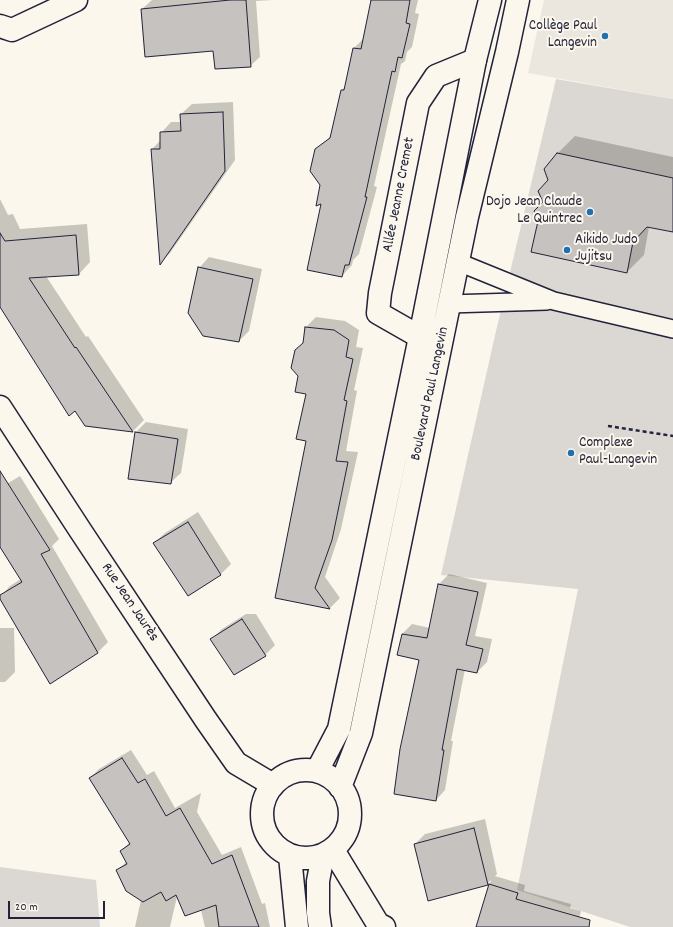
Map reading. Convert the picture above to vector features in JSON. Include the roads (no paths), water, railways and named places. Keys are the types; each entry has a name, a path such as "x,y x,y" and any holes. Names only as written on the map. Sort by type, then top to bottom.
{"street":[{"path":"0,26 12,30 76,0"},
{"name":"Boulevard Paul Langevin","path":"317,771 339,729 420,337 475,60 490,0"},
{"name":"Boulevard Paul Langevin","path":"340,787 361,733 467,217 518,0"},
{"name":"Allée Jeanne Cremet","path":"420,337 378,313 380,293 418,103 436,76 475,60"},
{"name":"Rue Jean Jaurès","path":"0,407 201,713 236,763 272,785"},
{"path":"320,927 318,913 318,881 328,853 344,836 349,824 349,803 344,792 334,780 317,771 301,770 291,772 281,777 267,792 262,804 262,824 269,841 279,850 290,856 307,859 328,853"},
{"path":"328,853 374,926"},
{"path":"290,856 297,927"}],"lane":[{"path":"458,262 554,301 673,329"},
{"path":"450,304 554,301"}],"place":[{"name":"Collège Paul Langevin","path":"605,36"},
{"name":"Dojo Jean Claude Le Quintrec","path":"590,212"},
{"name":"Aikido Judo Jujitsu","path":"567,250"},
{"name":"Complexe Paul-Langevin","path":"571,453"}]}
